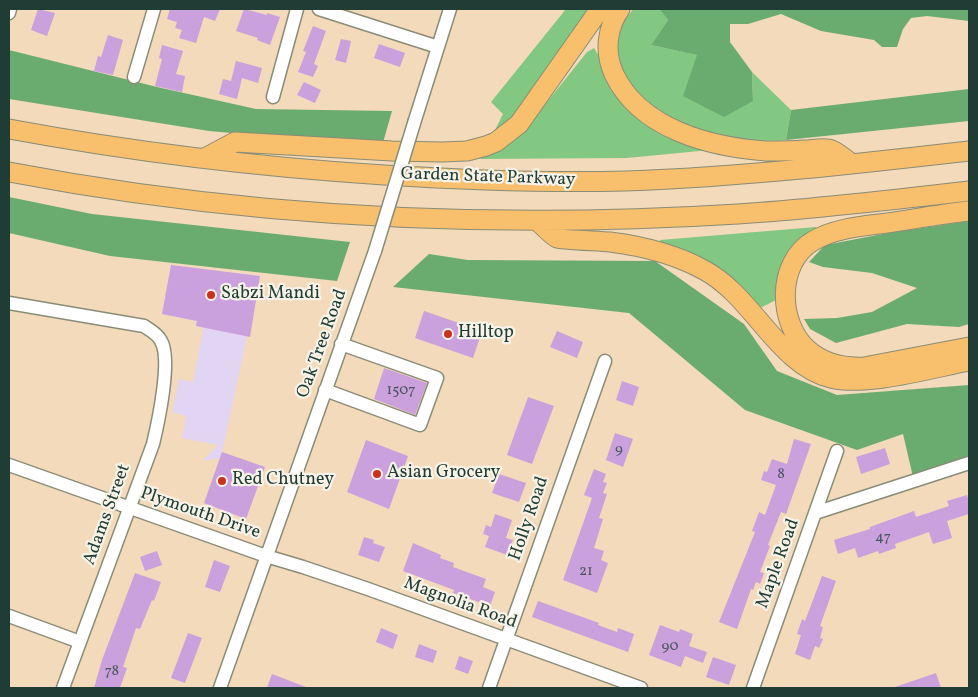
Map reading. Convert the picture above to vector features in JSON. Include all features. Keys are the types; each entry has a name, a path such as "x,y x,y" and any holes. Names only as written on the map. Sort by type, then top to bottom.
{"highway":[{"path":"205,158 235,142 392,152 467,151 486,146 504,136 519,124 600,9"},
{"path":"620,9 608,38 610,63 616,78 625,92 638,106 654,118 691,136 737,147 780,151 828,148 852,164"},
{"name":"Garden State Parkway","path":"9,129 117,147 338,172 448,179 519,181 625,181 704,177 852,164 969,151"},
{"path":"9,172 165,197 261,208 370,217 537,221 740,214 875,202 969,191"},
{"path":"969,210 869,225 822,237 805,247 792,263 787,277 786,303 790,322 800,342 814,356 832,364 864,367 969,347"},
{"path":"537,221 558,239 610,242 640,247 673,256 702,269 721,281 737,295 794,359 808,369 824,376 850,381 865,380 969,361"}],"street":[{"path":"9,13 10,9"},
{"path":"134,77 154,9"},
{"path":"273,97 297,9"},
{"path":"319,9 438,46"},
{"name":"Oak Tree Road","path":"220,688 375,251 450,9"},
{"name":"Adams Street","path":"9,303 144,326 156,334 162,341 164,349 163,392 153,444 63,688"},
{"path":"325,390 420,425 438,378 341,344"},
{"name":"Holly Road","path":"489,688 605,361"},
{"name":"Maple Road","path":"753,688 838,451"},
{"path":"816,513 969,463"},
{"name":"Plymouth Drive","path":"9,465 266,556"},
{"name":"Magnolia Road","path":"266,556 319,572 641,688"},
{"path":"9,616 80,642"}],"shaded area":[{"path":"171,265 260,276 222,453 265,467 246,519 204,503 220,458 202,461 218,445 182,438 186,416 172,412 179,379 193,382 203,328 196,326 196,321 162,314"}],"green space":[{"path":"566,9 590,9 520,109 494,132 503,114 491,102"},
{"path":"633,9 659,9 668,20 651,45 698,55 753,101 752,72 791,110 786,140 751,140 691,127 657,111 644,101 626,77 617,52 620,30"},
{"path":"659,9 969,9 969,21 927,16 911,18 903,29 897,47 882,47 874,40 821,31 781,14 748,24 730,24 730,42 752,72 753,101 724,117 683,96 697,55 651,45 668,20"},
{"path":"594,48 602,61 606,76 710,150 627,158 481,159 481,156 519,137 587,52"},
{"path":"9,50 157,87 256,109 392,111 382,146 209,131 9,99"},
{"path":"969,89 969,121 786,140 791,110"},
{"path":"9,197 92,214 350,242 337,281 110,256 9,233"},
{"path":"969,221 969,324 959,327 907,324 836,343 810,329 804,319 837,318 872,312 917,288 872,273 823,267 809,262 825,245"},
{"path":"816,227 816,231 801,238 793,247 778,277 778,299 758,309 661,245 660,240"},
{"path":"429,254 468,260 655,261 744,324 777,371 837,395 969,385 969,466 914,481 903,434 857,450 745,410 629,313 393,287"}],"building":[{"path":"38,9 55,13 47,36 31,30"},
{"path":"170,9 220,9 215,21 204,17 196,43 179,38 182,30 175,28 177,22 167,19"},
{"path":"244,9 280,17 270,45 257,40 258,38 236,31"},
{"path":"313,26 326,31 314,64 318,66 313,77 298,72 306,52 303,51"},
{"path":"108,35 123,40 113,75 94,71 98,56 101,57"},
{"path":"341,39 351,41 346,63 335,60"},
{"path":"379,44 405,53 400,67 374,58"},
{"path":"162,45 183,51 176,74 185,76 182,92 155,86 162,59 159,58"},
{"path":"236,61 262,68 258,83 242,78 237,99 219,94 223,79 231,81"},
{"path":"304,82 321,90 315,103 297,95"},
{"name":"Sabzi Mandi","path":"171,265 260,276 250,337 196,326 197,321 162,314"},
{"name":"Hilltop","path":"424,311 482,331 473,358 415,338"},
{"path":"557,331 583,342 577,358 550,347"},
{"path":"384,368 427,383 415,415 374,399"},
{"path":"622,381 639,387 633,406 616,400"},
{"path":"528,397 554,406 532,464 507,455"},
{"path":"615,433 633,439 623,467 606,460"},
{"path":"794,439 811,444 786,514 781,512 768,545 770,546 760,572 764,573 760,584 756,582 753,590 751,589 737,629 719,622 755,532 752,531 759,512 765,515 776,485 761,480 764,471 767,472 772,459 787,464"},
{"name":"Asian Grocery","path":"366,440 408,456 389,509 347,492"},
{"path":"885,448 890,464 861,474 856,457"},
{"path":"222,452 265,467 246,519 204,503"},
{"path":"594,469 606,474 603,482 607,483 603,493 607,494 599,518 603,519 594,548 604,551 601,560 608,563 597,593 563,580 592,498 584,495"},
{"path":"499,474 526,483 519,502 492,493"},
{"path":"967,495 969,514 947,521 952,538 933,544 929,532 895,544 896,548 879,554 878,551 858,558 855,548 838,554 834,540 870,529 870,527 914,511 916,517 949,506 947,501"},
{"path":"495,514 512,520 506,538 513,540 507,555 485,547 489,536 483,534 486,525 491,527"},
{"path":"364,537 374,540 373,543 385,547 379,562 358,555"},
{"path":"413,543 441,555 440,558 454,563 453,567 486,579 483,587 495,592 490,606 453,593 454,590 403,571"},
{"path":"157,551 162,565 145,571 140,557"},
{"path":"214,560 230,566 220,592 205,587"},
{"path":"135,573 161,582 140,629 136,628 123,667 127,668 120,688 94,688 102,660"},
{"path":"822,576 836,581 820,626 823,627 820,638 823,639 819,648 815,646 810,660 795,654 801,635 797,634 802,619 805,621"},
{"path":"538,601 599,623 598,625 617,632 618,628 634,634 628,652 532,617"},
{"path":"660,625 679,632 680,629 693,634 689,646 707,652 703,663 685,656 681,667 649,655"},
{"path":"381,628 398,635 393,649 376,642"},
{"path":"188,633 202,638 185,683 171,678"},
{"path":"419,644 437,651 433,663 415,657"},
{"path":"459,656 473,661 468,674 455,669"},
{"path":"713,657 736,665 729,685 706,677"},
{"path":"936,673 941,688 895,687"},
{"path":"272,674 306,687 306,688 267,688"}],"place":[{"name":"Sabzi Mandi","path":"211,295"},
{"name":"Hilltop","path":"448,334"},
{"name":"Asian Grocery","path":"377,474"},
{"name":"Red Chutney","path":"222,481"}]}
